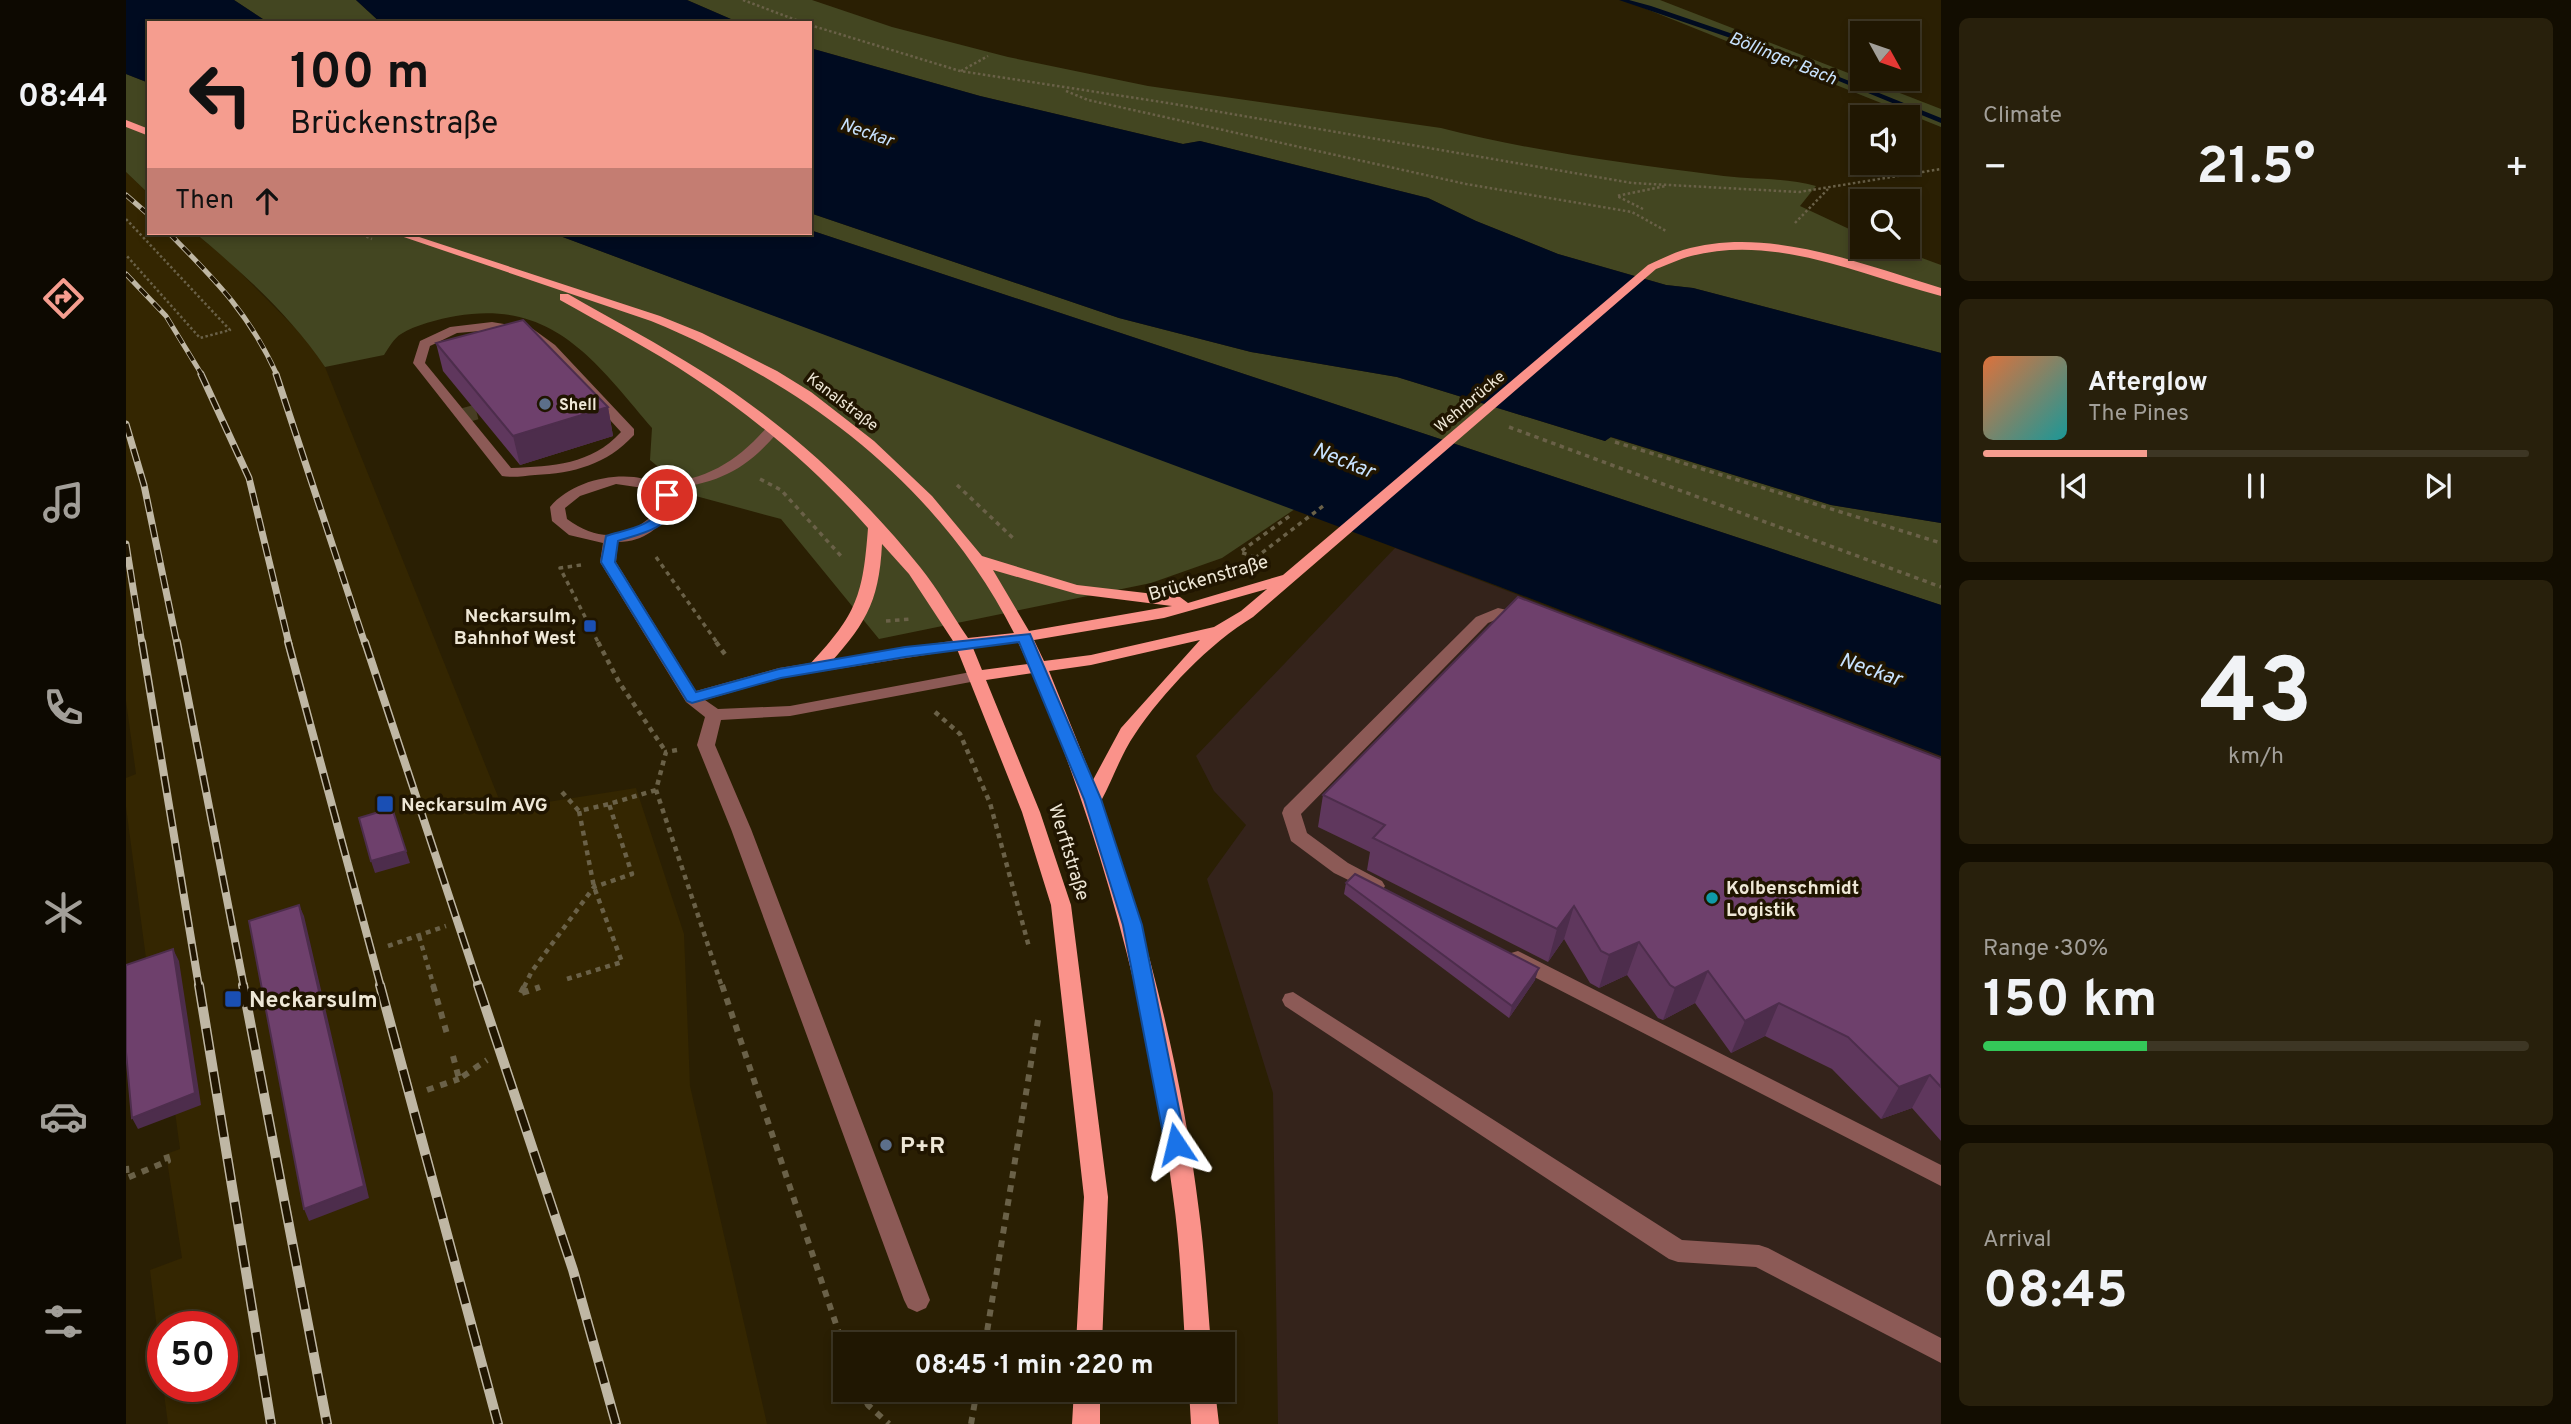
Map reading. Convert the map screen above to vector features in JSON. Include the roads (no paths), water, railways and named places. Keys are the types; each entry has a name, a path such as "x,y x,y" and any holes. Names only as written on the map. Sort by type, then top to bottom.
{"main road":[{"path":"126,123 147,131"},
{"name":"Kanalstraße","path":"403,235 653,316 740,355 799,391 859,435 919,488 977,559 1039,667"},
{"name":"Wehrbrücke","path":"1293,574 1652,267 1670,257 1716,248 1764,248 1828,259 1941,292"},
{"name":"Kanalstraße","path":"534,279 699,375 773,429 839,486 915,571 963,644 976,676"},
{"path":"817,667 862,615 873,583 876,526"},
{"path":"977,559 1049,585 1093,594 1205,604"},
{"name":"Brückenstraße","path":"963,644 1074,631 1205,604 1293,574"},
{"name":"Brückenstraße","path":"976,676 1091,660 1219,631 1247,614 1293,574"},
{"path":"1093,799 1127,732 1164,687 1219,631"},
{"name":"Werftstraße","path":"1039,667 1093,799 1143,967 1185,1195 1197,1332"},
{"name":"Werftstraße","path":"976,676 1031,813 1061,905 1096,1197 1090,1332"},
{"path":"1086,1424 1087,1402"},
{"path":"1203,1402 1205,1424"}],"street":[{"path":"492,326 529,332 551,348 629,432 613,452 575,468 507,473 419,363 424,344 454,330 492,326"},
{"path":"657,487 712,478 738,466 773,429"},
{"path":"575,468 590,485"},
{"path":"615,480 639,481 657,487 667,495 670,505 665,516 633,534 611,538 572,534 560,526 556,517 557,508 564,499 590,485 615,480"},
{"path":"611,538 608,562 692,698 714,715 790,710 976,676"},
{"path":"1390,894 1341,868 1298,836 1291,813 1482,620 1498,613 1538,624"},
{"path":"692,698 779,673 963,644"},
{"path":"714,715 706,745 741,829 917,1300"},
{"path":"1500,950 1941,1176"},
{"path":"1293,1000 1678,1251 1759,1256 1941,1351"}],"water":[{"path":"126,0 234,0 266,21 147,21 147,82 126,74"},
{"path":"356,0 687,0 735,21 379,21"},
{"name":"Neckar","path":"812,49 980,96 1183,144 1200,141 1428,198 1476,221 1558,254 1666,285 1693,288 1941,353 1941,523 1831,505 1611,437 1605,441 1397,377 1251,352 1119,318 812,214"},
{"name":"Neckar","path":"812,231 1941,605 1941,756 1495,585 557,235 812,235"}],"waterway":[{"name":"Böllinger Bach","path":"1622,0 1754,44 1941,121"}],"tunnel":[{"path":"462,416 499,406"}],"railway":[{"path":"126,195 147,213"},
{"path":"171,235 243,315 277,375"},
{"path":"126,274 166,316 202,375"},
{"path":"201,374 249,478 289,644"},
{"path":"276,374 365,644"},
{"path":"126,424 144,485 177,644"},
{"path":"126,544 142,644"},
{"path":"142,642 199,987"},
{"path":"177,642 244,987"},
{"path":"288,642 381,987"},
{"path":"365,642 479,987"},
{"path":"199,985 271,1424"},
{"path":"243,985 327,1424"},
{"path":"380,985 498,1424"},
{"path":"478,985 573,1270 616,1424"}],"place":[{"name":"Shell","path":"545,404"},
{"name":"Neckarsulm, Bahnhof West","path":"590,626"},
{"name":"Neckarsulm AVG","path":"385,804"},
{"name":"Kolbenschmidt Logistik","path":"1712,898"},
{"name":"Neckarsulm","path":"233,999"},
{"name":"P+R","path":"886,1145"}]}
